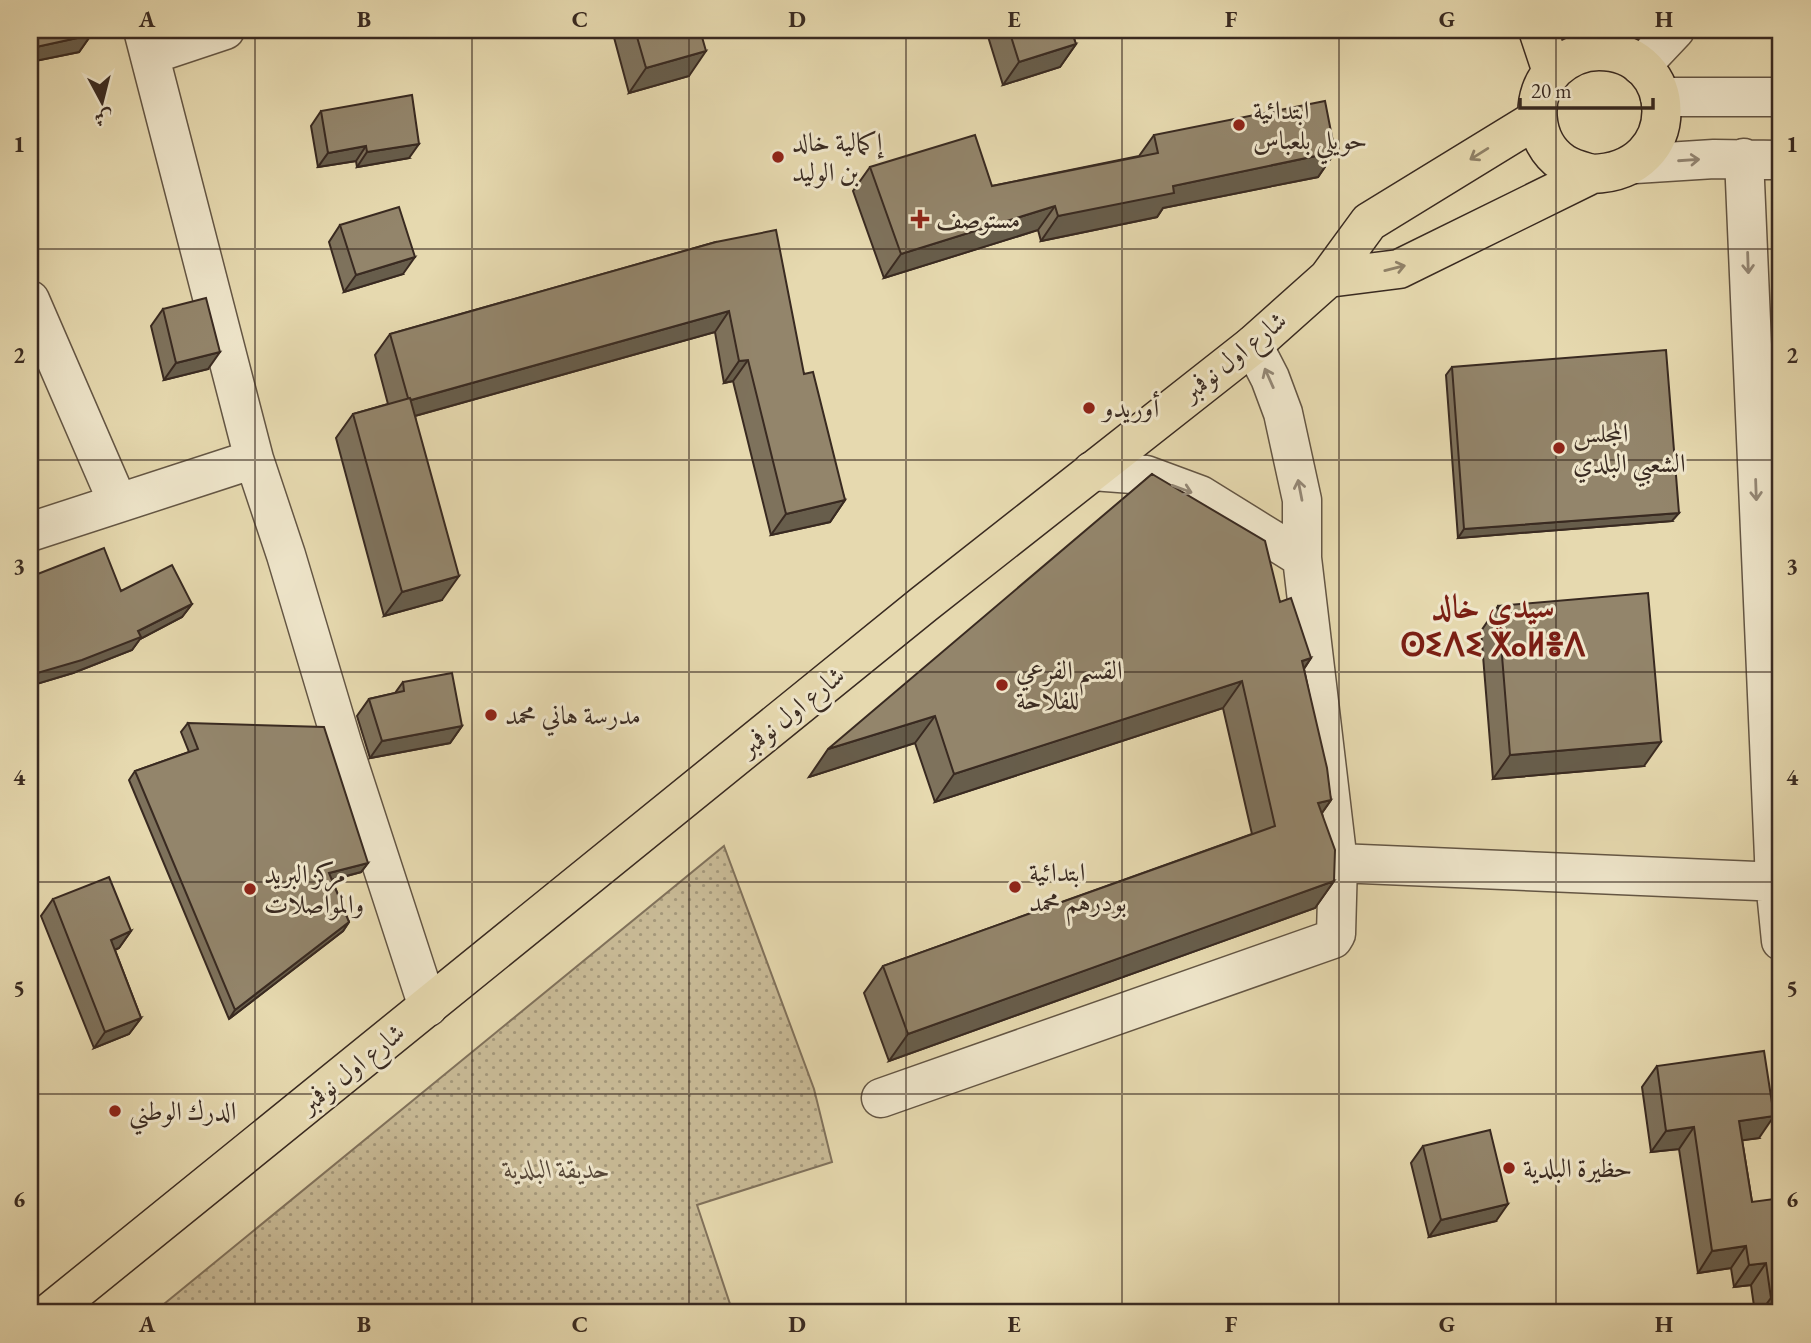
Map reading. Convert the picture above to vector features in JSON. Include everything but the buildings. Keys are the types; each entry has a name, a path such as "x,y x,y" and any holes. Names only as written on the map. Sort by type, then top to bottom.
{"main road":[{"path":"1538,30 1552,72"},
{"path":"1616,54 1662,115 1658,134 1648,151 1635,164 1621,171 1592,174 1576,170 1561,162 1549,150 1541,135 1537,119 1543,86 1563,62 1616,54"},
{"name":"شارع اول نوفمبر","path":"49,1313 924,604 1253,345 1328,278 1369,222 1537,119"},
{"path":"1328,278 1399,270 1592,174"}],"street":[{"path":"225,30 146,42 254,459 428,1007"},
{"path":"1616,54 1675,30"},
{"path":"1616,54 1781,97"},
{"path":"1635,164 1744,158 1781,160"},
{"path":"1744,158 1781,941"},
{"path":"30,300 118,503"},
{"path":"881,1098 1334,939 1337,923 1338,863 1302,558 1302,500 1283,413 1270,378 1253,345"},
{"path":"30,358 64,378"},
{"path":"30,532 254,459"},
{"path":"1092,471 1146,475 1200,495 1302,558"},
{"path":"1338,863 1778,882"}],"green space":[{"name":"حديقة البلدية","path":"724,846 814,1089 832,1162 697,1205 733,1313 153,1313"}],"place":[{"name":"ابتدائية حويلي بلعباس","path":"1239,125"},
{"name":"إكمالية خالد بن الوليد","path":"778,157"},
{"name":"مستوصف","path":"920,219"},
{"name":"أوريدو","path":"1089,408"},
{"name":"المجلس الشعبي البلدي","path":"1559,448"},
{"name":"القسم الفرعي للفلاحة","path":"1002,685"},
{"name":"مدرسة هاني محمد","path":"491,715"},
{"name":"ابتدائية بودرهم محمد","path":"1015,887"},
{"name":"مركز البريد والمواصلات","path":"250,889"},
{"name":"الدرك الوطني","path":"115,1111"},
{"name":"حظيرة البلدية","path":"1509,1168"}],"district":[{"name":"سيدي خالد ⵙⵉⴷⵉ ⵅⴰⵍⴻⴷ","path":"1493,625"}]}
